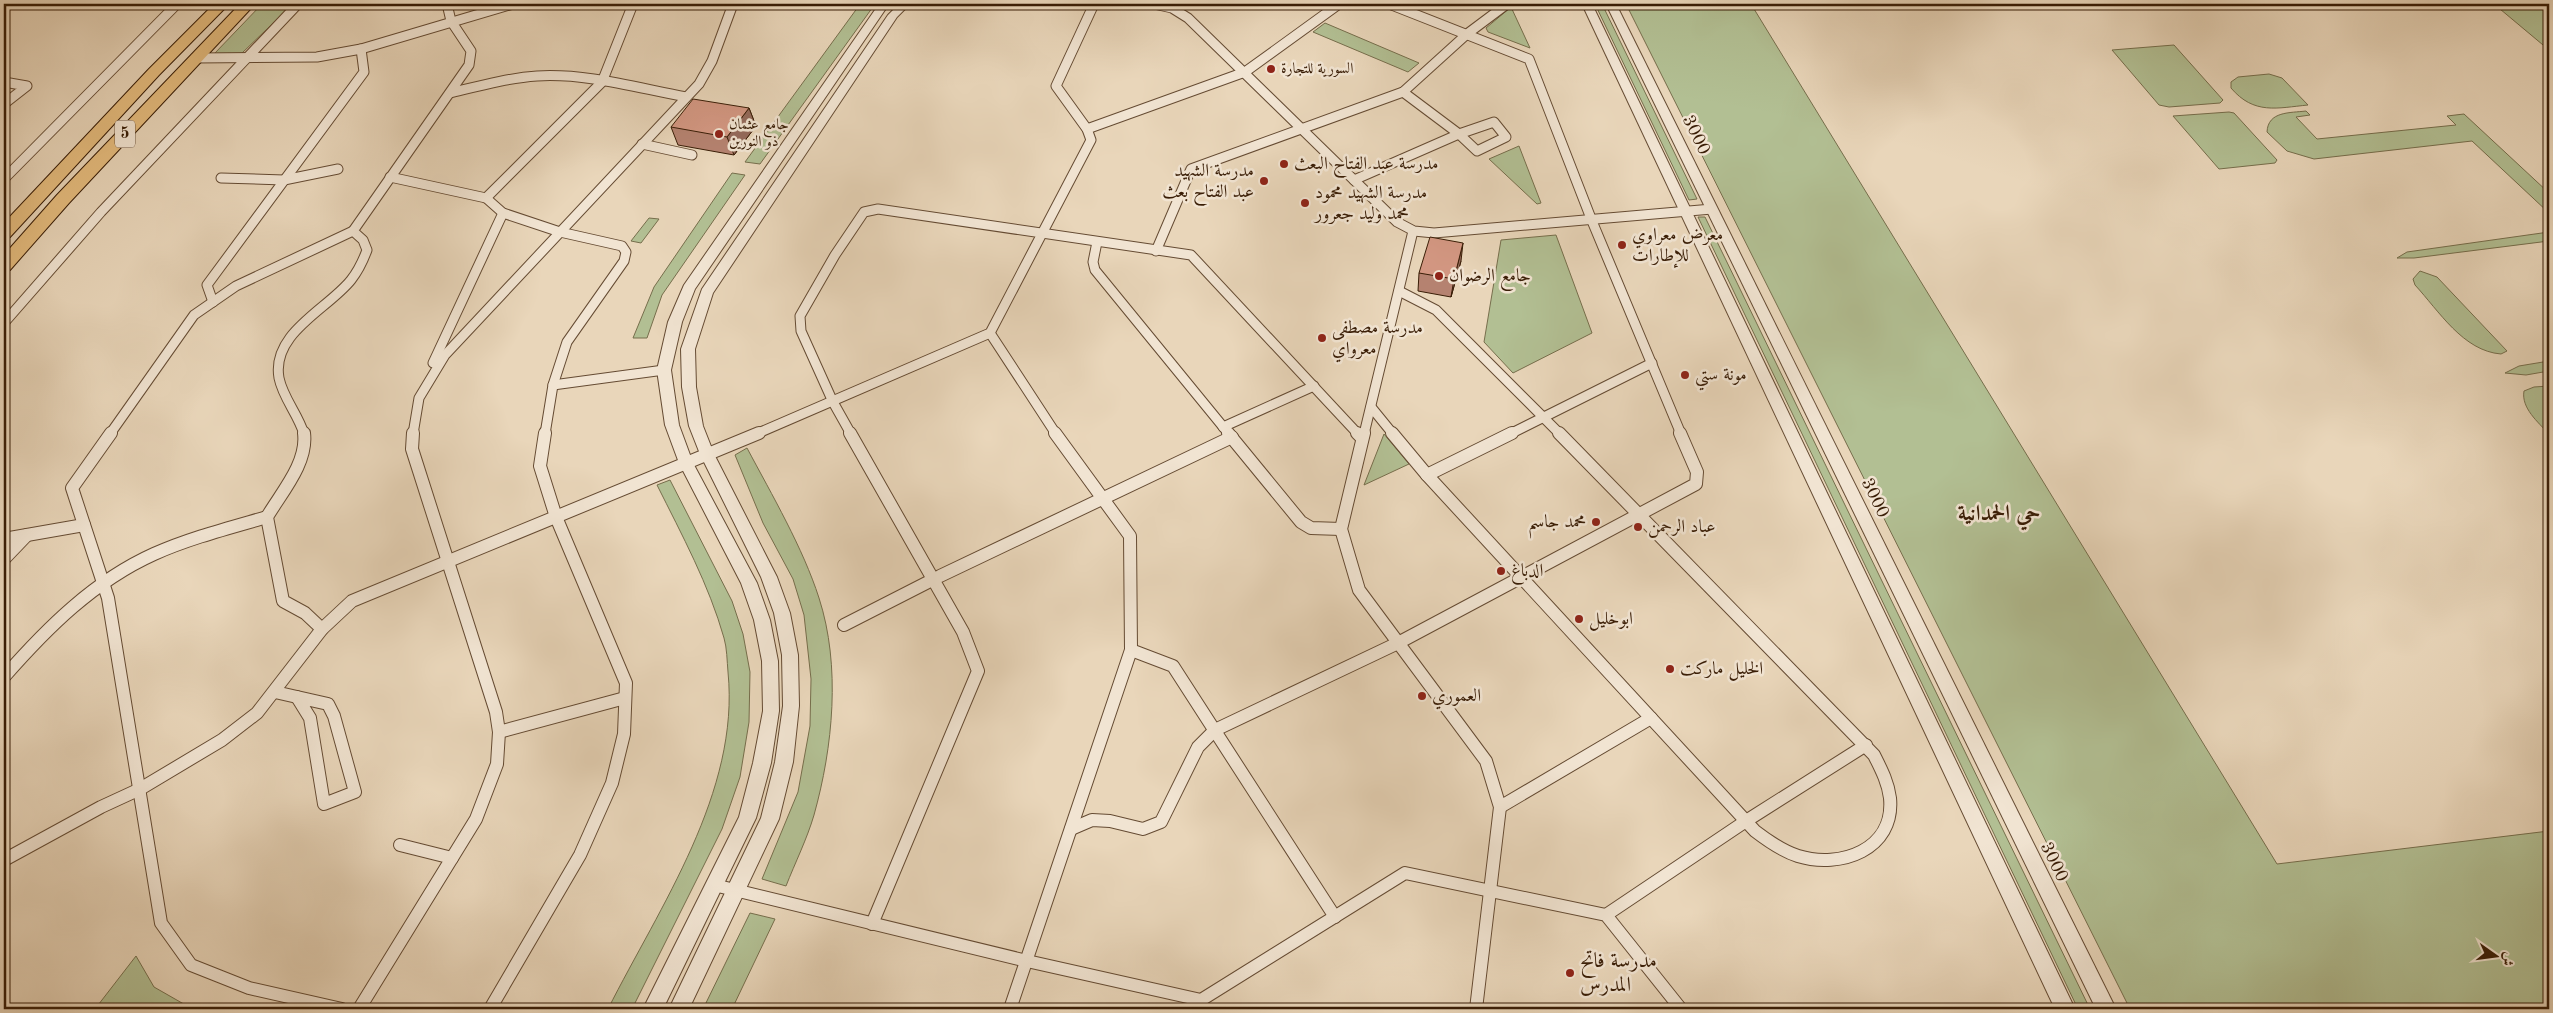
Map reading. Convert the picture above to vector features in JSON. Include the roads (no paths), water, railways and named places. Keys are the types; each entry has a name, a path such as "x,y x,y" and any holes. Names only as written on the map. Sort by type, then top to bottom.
{"highway":[{"name":"5","path":"4,233 154,72 222,4"},
{"name":"5","path":"4,266 195,58 248,4"}],"street":[{"path":"4,179 177,4"},
{"path":"4,323 101,212 298,4"},
{"path":"342,1009 249,988 191,965 162,923 108,598 72,488 194,315 236,286 353,231 469,65 472,56 471,50 451,21 447,4"},
{"path":"195,58 318,58 360,49 513,4"},
{"path":"486,198 602,82 633,4"},
{"path":"423,385 445,355 699,84 712,61 733,4"},
{"path":"653,1009 747,818 762,763 771,711 770,661 762,620 749,583 686,463 672,426 664,370 675,322 689,288 884,4"},
{"path":"679,1009 770,819 784,762 791,706 790,655 782,613 769,577 707,454 696,426 689,387 688,349 707,292 894,15 905,4"},
{"path":"4,860 101,807 140,789 222,740 257,713 322,629 352,601 833,402 990,333 1091,140 1087,129 1056,86 1094,4"},
{"path":"1154,4 1175,6 1245,72 1397,222 1413,232 1427,234 1712,209"},
{"path":"1087,129 1245,72 1338,4"},
{"path":"1071,828 1092,820 1110,821 1143,829 1161,822 1198,747 1215,730 1398,643 1696,484 1697,472 1592,221 1529,59 1389,4"},
{"path":"1156,251 1191,169 1403,92 1467,34 1507,4"},
{"path":"1587,4 2065,1009"},
{"name":"3000","path":"1611,4 2106,1009"},
{"path":"213,302 207,285 364,72 360,49"},
{"path":"450,93 525,78 549,76 602,82 686,98"},
{"path":"4,82 27,86 4,104"},
{"path":"1354,180 1459,134 1494,122 1506,136 1477,151 1459,134 1403,92"},
{"path":"642,144 692,155"},
{"path":"221,178 284,180 338,169"},
{"path":"390,178 486,198 503,213 560,232 622,246 626,252 624,260 567,342 553,385 540,466 556,517 626,683 624,734 612,783 580,855 490,1009"},
{"path":"872,924 978,671 963,632 833,402 801,331 800,316 835,255 864,212 878,209 1040,235 1191,255 1362,438"},
{"path":"359,1009 476,819 497,764 499,732 496,712 412,449 413,416 423,385 503,213"},
{"path":"738,218 756,221"},
{"path":"322,629 305,613 283,601 267,517 296,469 304,445 304,434 283,392 278,368 281,355 298,331 357,275 367,250 363,240 353,231"},
{"path":"1413,232 1341,529 1359,590 1486,761 1500,807 1476,1009"},
{"path":"1097,242 1093,262 1096,270 1302,522 1310,528 1341,529"},
{"path":"1371,407 1427,475 1746,821 1779,848 1805,858 1819,860 1845,859 1867,850 1886,829 1892,802 1887,778 1878,761 1866,745 1641,514 1436,310 1399,291"},
{"path":"990,333 1048,424 1130,536 1131,650 1010,1009"},
{"path":"1427,475 1652,363"},
{"path":"553,385 664,370"},
{"path":"1223,427 1314,386"},
{"path":"844,625 933,578 1104,500 1232,437"},
{"path":"4,677 32,643 103,584 131,566 178,544 267,517"},
{"path":"4,539 84,525"},
{"path":"4,559 27,535"},
{"path":"1131,650 1174,666 1334,917"},
{"path":"274,692 297,697 328,704 334,716 355,792 324,804 310,718 297,697"},
{"path":"499,732 625,698"},
{"path":"1500,807 1651,718"},
{"path":"1606,915 1746,821 1866,745"},
{"path":"400,845 452,858"},
{"path":"714,885 736,892 1027,961 1202,1000 1405,874 1606,915 1681,1009"}],"place":[{"name":"السورية للتجارة","path":"1271,69"},
{"name":"جامع عثمان ذو النورين","path":"719,134"},
{"name":"مدرسة عبد الفتاح البعث","path":"1284,164"},
{"name":"مدرسة الشهيد عبد الفتاح بعث","path":"1264,181"},
{"name":"مدرسة الشهيد محمود محمد وليد جعرور","path":"1305,203"},
{"name":"معرض معراوي للإطارات","path":"1622,245"},
{"name":"جامع الرضوان","path":"1439,276"},
{"name":"مدرسة مصطفى معرواي","path":"1322,338"},
{"name":"مونة ستي","path":"1685,375"},
{"name":"محمد جاسم","path":"1596,522"},
{"name":"عباد الرحمن","path":"1638,527"},
{"name":"الدباغ","path":"1501,571"},
{"name":"ابوخليل","path":"1579,619"},
{"name":"الخليل ماركت","path":"1670,669"},
{"name":"العموري","path":"1422,696"},
{"name":"مدرسة فاتح المدرس","path":"1570,973"}],"district":[{"name":"حي الحمدانية","path":"1999,514"}]}
